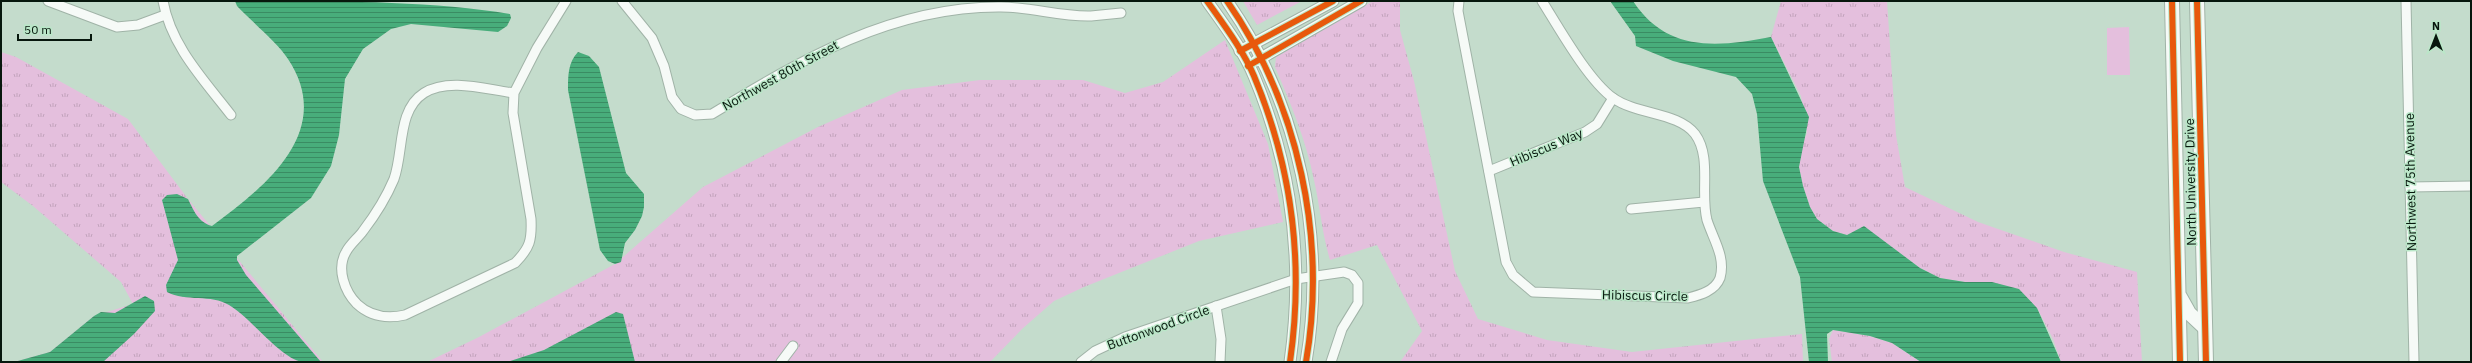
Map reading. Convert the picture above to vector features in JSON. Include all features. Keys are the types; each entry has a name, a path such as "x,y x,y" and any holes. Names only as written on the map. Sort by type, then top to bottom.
{"main road":[{"name":"North University Drive","path":"2172,1 2180,362"},
{"name":"North University Drive","path":"2197,1 2206,362"},
{"path":"2179,295 2190,313 2205,328"}],"street":[{"path":"48,1 117,27 138,25 165,15"},
{"path":"163,1 165,15 178,44 231,115"},
{"path":"514,94 462,86 441,86 426,92 413,101 407,115 394,177 382,205 345,253 342,270 344,284 350,297 362,308 376,316 390,318 405,315 515,263 526,251 532,236 531,218 513,113 514,94 537,48 566,1"},
{"name":"Northwest 80th Street","path":"622,1 652,38 664,66 672,97 681,109 695,115 712,114 804,59 850,37 901,20 1001,4 1090,16 1121,12"},
{"path":"1208,1 1240,51 1253,75 1277,144 1289,191 1295,236 1296,279 1296,322 1290,362"},
{"path":"1227,1 1262,58 1293,140 1304,188 1313,275 1312,324 1306,362"},
{"path":"1240,51 1333,1"},
{"path":"1248,66 1361,1"},
{"name":"Hibiscus Circle","path":"1459,1 1458,11 1506,262 1513,275 1533,292 1688,298 1701,295 1712,288 1719,279 1722,266 1704,202 1702,149 1695,135 1685,124 1642,112 1613,98 1592,76 1542,1"},
{"name":"Northwest 75th Avenue","path":"2406,1 2414,362"},
{"name":"Hibiscus Way","path":"1489,171 1585,132 1597,124 1613,98"},
{"path":"2410,187 2471,186"},
{"path":"1631,209 1704,202"},
{"name":"Buttonwood Circle","path":"1081,362 1095,351 1124,337 1296,279 1313,275 1344,272 1352,275 1358,283 1358,303 1342,329 1331,362"},
{"name":"Buttonwood Circle","path":"1216,306 1221,339 1220,362"},
{"path":"781,362 793,346"}],"green space":[{"path":"1243,1 1302,1 1257,25"},
{"path":"1373,1 1400,1 1400,30 1414,81 1455,271 1478,319 1547,340 1632,352 1802,334 1803,362 1400,362 1422,331 1377,245 1330,260 1311,165 1292,108 1275,67 1276,57"},
{"path":"1781,1 1887,1 1896,135 1905,187 1978,222 2064,252 2137,272 2142,362 2061,362 2053,339 2037,308 1992,282 1965,282 1940,278 1920,268 1864,227 1847,235 1833,231 1817,219 1810,207 1799,167 1801,147 1807,133 1801,96 1771,37"},
{"path":"2129,27 2130,75 2107,75 2107,28"},
{"path":"1225,40 1268,144 1283,222 1199,241 1084,287 1054,301 1022,329 990,362 427,362 479,337 615,264 703,187 818,127 902,90 980,80 1083,80 1125,93 1163,82"},
{"path":"1,52 16,57 128,119 188,199 323,362 14,362 50,352 94,316 133,304 121,282 33,206 1,182"},
{"path":"1833,330 1870,336 1892,343 1921,362 1832,362 1829,339"}],"shaded area":[{"path":"235,1 338,1 444,6 510,14 511,18 507,26 498,32 411,24 391,29 363,49 345,79 339,135 331,166 311,198 237,256 237,260 246,275 321,362 302,362 293,359 284,353 246,318 229,305 214,300 182,297 167,292 166,285 178,260 162,200 167,195 177,194 188,199 200,219 212,226 253,194 272,175 288,155 299,133 304,110 301,85 284,53 237,6"},
{"path":"1610,1 1633,1 1647,18 1661,30 1678,38 1695,42 1713,44 1732,43 1771,37 1809,117 1799,167 1810,207 1817,219 1833,231 1847,235 1864,226 1920,268 1940,278 1965,282 1992,282 2019,289 2037,308 2061,362 1921,362 1892,343 1870,336 1833,330 1827,334 1828,362 1809,362 1800,277 1763,181 1757,114 1752,94 1736,77 1673,61 1636,46 1635,36"},
{"path":"578,52 589,56 599,67 626,173 644,194 642,216 635,230 625,243 621,262 615,264 608,261 600,250 568,90 570,65"},
{"path":"145,296 154,301 155,311 134,334 103,362 14,362 50,352 94,316 101,312 115,313"},
{"path":"616,312 623,314 635,362 507,362 544,350"}],"cycle path":[{"path":"1207,1 1239,47 1250,66 1267,110 1278,145 1292,216 1295,252 1296,289 1290,362"},
{"path":"1227,1 1252,41 1273,84 1289,128 1301,174 1309,221 1313,268 1312,315 1306,362"},
{"path":"1240,51 1333,1"},
{"path":"1248,66 1361,1"},
{"path":"2172,1 2180,362"},
{"path":"2197,1 2206,362"}]}
